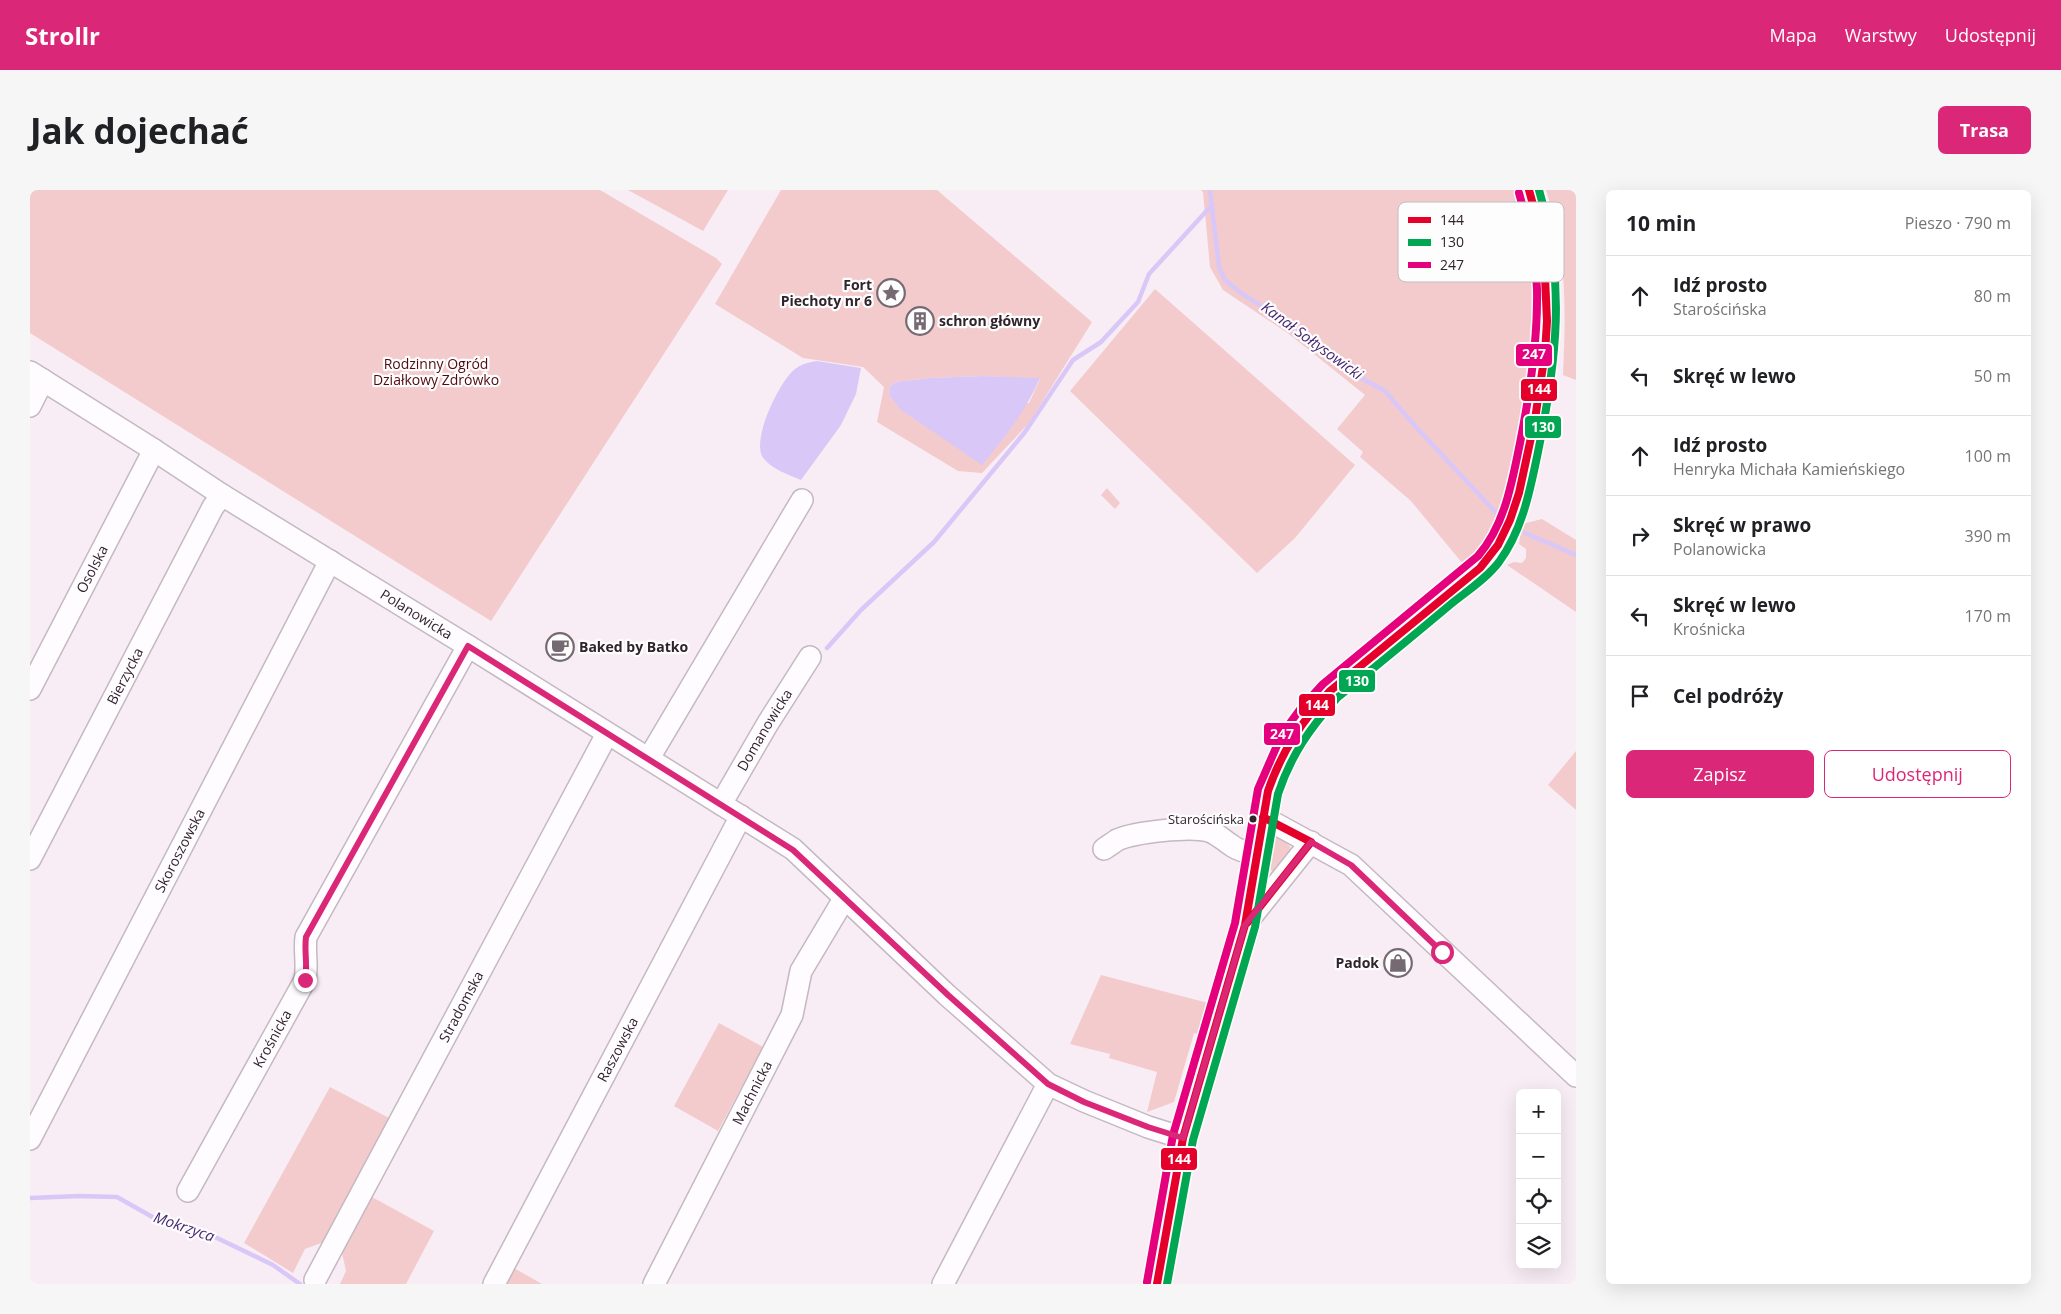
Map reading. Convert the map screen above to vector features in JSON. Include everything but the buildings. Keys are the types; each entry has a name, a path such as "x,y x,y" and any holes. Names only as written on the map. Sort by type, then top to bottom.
{"street":[{"path":"1157,1284 1183,1138 1245,925 1263,817 1273,777 1291,739 1308,715 1330,691 1489,558 1512,520 1534,424 1547,340 1547,282"},
{"path":"30,406 37,376"},
{"name":"Polanowicka","path":"37,376 222,495 607,734 649,758 793,850 810,864 844,899 1048,1084 1084,1102 1148,1127 1183,1138"},
{"name":"Osolska","path":"30,689 154,450"},
{"name":"Bierzycka","path":"30,859 204,525 222,495"},
{"path":"649,758 802,500"},
{"name":"Skoroszowska","path":"30,1139 330,561"},
{"name":"Krośnicka","path":"188,1191 305,980 307,968 304,949 306,937 468,646"},
{"name":"Domanowicka","path":"721,804 768,723 810,657"},
{"name":"Stradomska","path":"315,1280 607,734"},
{"name":"Raszowska","path":"494,1284 741,816"},
{"path":"1263,817 1351,865 1576,1076"},
{"path":"1104,849 1118,840 1137,835 1192,829 1209,831 1221,836 1231,846 1256,855"},
{"path":"1245,925 1311,842"},
{"name":"Machnicka","path":"654,1284 792,1015 801,971 844,899"},
{"path":"942,1284 1048,1084"}],"green space":[{"name":"Rodzinny Ogród Działkowy Zdrówko","path":"30,190 600,190 716,258 722,264 491,621 30,333"},
{"path":"628,190 728,190 703,231"},
{"path":"781,190 937,190 1092,322 1029,423 982,473 958,471 877,422 884,387 863,367 803,358 715,304","holes":["982,376 1040,379 1029,403 889,395 890,387 895,382 929,378"]},
{"path":"1201,190 1517,190 1520,202 1398,202 1398,282 1536,282 1537,316 1525,426 1507,507 1493,538 1471,562 1467,559 1463,564 1411,501 1360,457 1363,452 1337,429 1365,395 1289,334 1223,290 1210,267 1203,192"},
{"path":"1546,190 1576,190 1576,380 1563,375 1565,327 1563,282 1564,202 1550,202"},
{"path":"1155,289 1355,465 1295,538 1257,573 1070,391"},
{"path":"1107,488 1120,503 1115,509 1101,495"},
{"path":"1542,519 1576,540 1576,612 1507,565 1514,562 1522,563 1526,558 1526,549 1519,544 1522,524"},
{"path":"1576,751 1576,810 1548,785"},
{"path":"1277,838 1288,845 1291,852 1274,872 1265,867 1270,839"},
{"path":"1101,975 1212,1004 1203,1036 1194,1033 1174,1102 1147,1112 1157,1072 1109,1058 1110,1054 1070,1044"},
{"path":"719,1023 763,1047 718,1131 674,1106"},
{"path":"330,1087 391,1119 324,1242 305,1249 293,1273 244,1243"},
{"path":"372,1197 434,1231 406,1284 340,1284 346,1271 342,1253"},
{"path":"514,1268 542,1284 506,1284"}],"shaded area":[{"path":"817,361 861,368 856,394 841,425 801,480 767,463 760,451 760,440 768,412 789,375 800,366"},
{"path":"982,376 1040,378 1028,402 1014,423 982,465 901,410 889,395 890,387 895,382 929,378"}],"waterway":[{"name":"Kanał Sołtysowicki","path":"1210,190 1219,267 1225,280 1241,293 1283,320 1348,371 1385,391 1499,516"},
{"path":"827,648 861,610 934,542 1025,432 1073,360 1101,342 1138,302 1149,274 1212,205"},
{"name":"Kanał Sołtysowicki","path":"1525,533 1576,555"},
{"name":"Mokrzyca","path":"30,1198 117,1197 156,1219 215,1237 273,1265 300,1284"}],"transit line":[{"name":"144","path":"1529,190 1532,202"},
{"name":"130","path":"1539,190 1542,202"},
{"name":"247","path":"1519,193 1521,202"},
{"name":"247","path":"1147,1282 1173,1135 1235,923 1258,789 1282,734 1301,708 1323,684 1478,556 1495,531 1514,473 1527,405 1533,367 1536,328 1536,282"},
{"name":"144","path":"1157,1284 1183,1138 1245,925 1268,791 1273,776 1301,726 1330,691 1480,568 1498,545 1510,520 1519,493 1535,419 1545,353 1547,321 1545,282"},
{"name":"130","path":"1167,1284 1193,1140 1255,927 1278,794 1283,780 1302,743 1337,698 1488,574 1507,549 1525,509 1545,418 1554,352 1555,282"},
{"name":"144","path":"1247,923 1311,842 1263,817"}],"place":[{"name":"Fort Piechoty nr 6","path":"891,293"},
{"name":"schron główny","path":"920,321"},
{"name":"Baked by Batko","path":"560,647"},
{"name":"Starościńska","path":"1253,819"},
{"name":"Padok","path":"1398,963"}],"route":[{"path":"305,980 307,968 304,949 306,937 468,646 793,850 948,995 1048,1084 1084,1102 1148,1127 1183,1138 1245,925 1311,842 1351,865 1442,952"}]}
